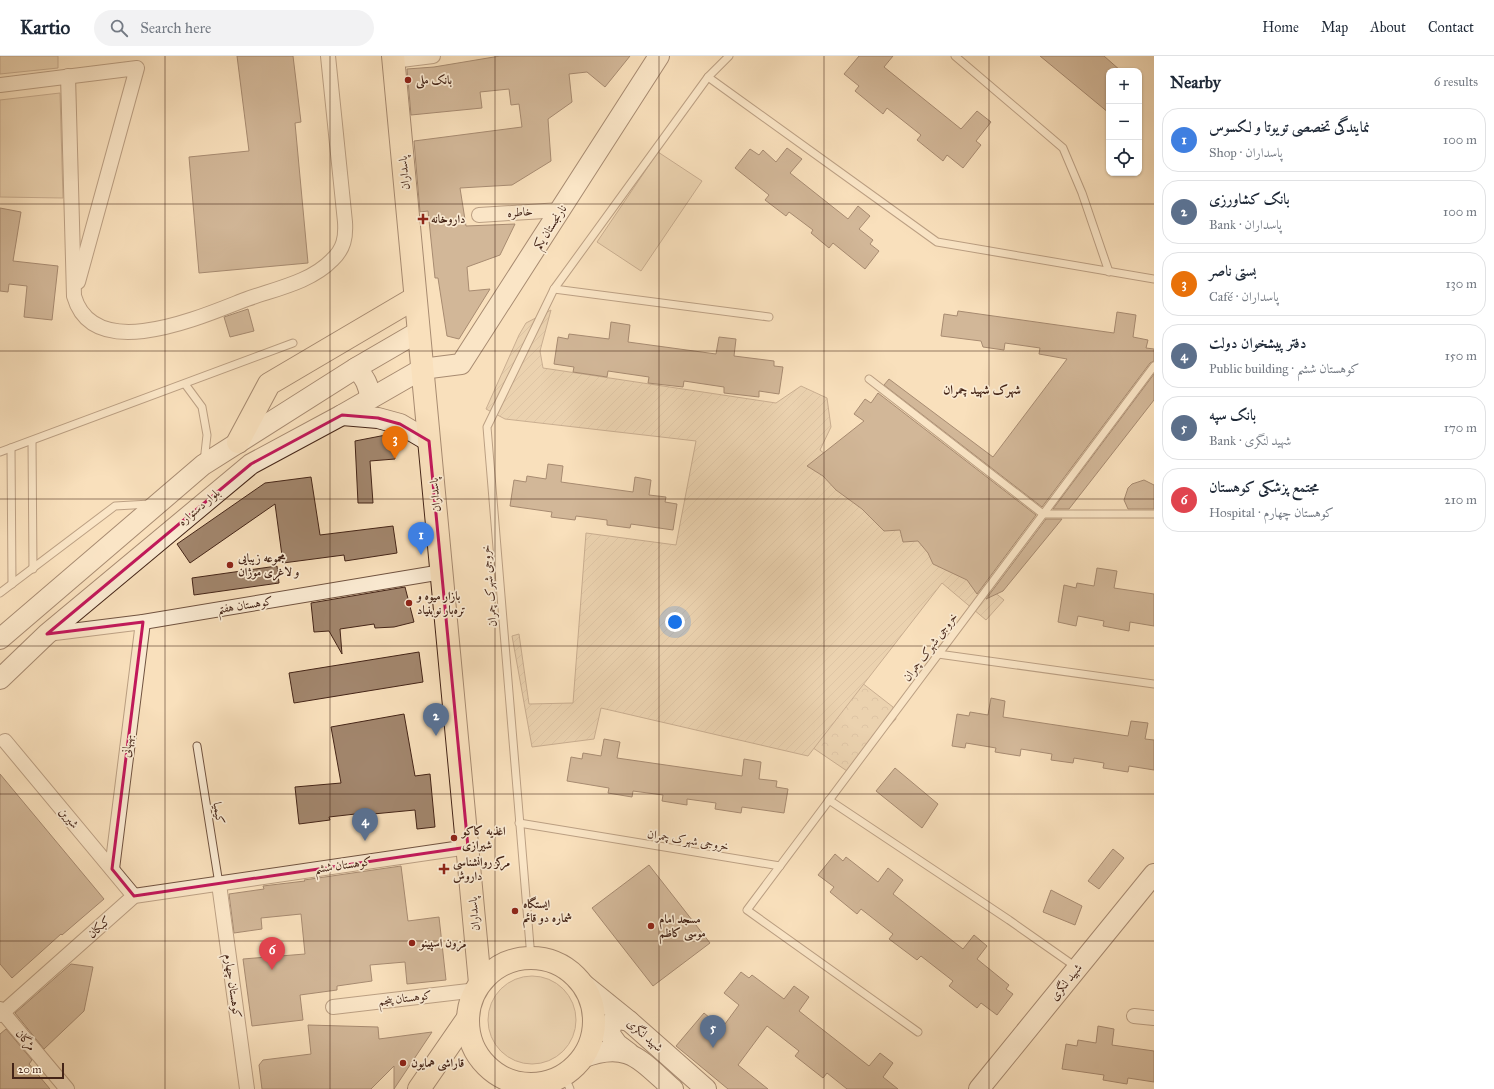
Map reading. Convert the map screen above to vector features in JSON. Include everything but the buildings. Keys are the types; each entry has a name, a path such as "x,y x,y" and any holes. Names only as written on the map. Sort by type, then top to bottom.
{"main road":[{"name":"نارنجستان یکم","path":"422,369 461,364 659,56"},
{"name":"پاسداران","path":"393,58 468,847 479,986"},
{"path":"238,442 269,384 415,298"},
{"path":"0,639 203,465 356,368 418,332"},
{"path":"356,368 364,376 369,387 370,398"},
{"name":"بلوار دستواره","path":"0,679 47,634 251,464 342,415 422,369"},
{"path":"342,415 378,418 400,424 429,440"},
{"name":"شهید لنگری","path":"979,1089 1154,874"},
{"path":"531,958 551,961 568,970 582,983 591,1001 594,1020 591,1040 578,1062 556,1078 528,1086 495,1072 480,1058 470,1039 468,1018 472,999 479,986 495,969 512,960 531,958"},
{"name":"شهید لنگری","path":"582,983 629,1021 706,1089"},
{"path":"419,1089 468,1018"},
{"path":"629,1021 619,1019 613,1022 609,1033 617,1044 632,1055"},
{"name":"شهید لنگری","path":"578,1062 601,1051 610,1050 632,1055 673,1089"}],"street":[{"path":"68,76 74,296 80,310 92,322 116,330 144,332 173,327 311,276 332,260 343,246 346,233 328,56"},
{"path":"393,58 433,56"},
{"path":"0,85 137,68 74,296"},
{"name":"خاطره","path":"479,215 561,210"},
{"name":"کوهستان هفتم","path":"47,634 143,622 442,572"},
{"name":"بهبهانی","path":"112,870 143,622"},
{"name":"شیرین","path":"5,741 134,896"},
{"name":"کوهستان ششم","path":"219,884 468,847"},
{"path":"134,896 219,884"},
{"name":"کوهستان چهارم","path":"219,884 247,1089"},
{"name":"کبکان","path":"1,1012 134,896"},
{"name":"کوهستان پنجم","path":"333,1007 479,986"},
{"name":"مژگان","path":"1,1012 67,1089"},
{"path":"1134,1016 1154,1018"}],"lane":[{"name":"خروجی شهرک چمران","path":"729,56 708,77 554,290 487,427 519,823 780,866 1154,366"},
{"path":"955,56 1063,148 1082,193 1109,272"},
{"path":"708,77 937,242 1154,279"},
{"path":"554,290 769,317"},
{"path":"0,452 294,343"},
{"path":"869,379 1043,514 1154,514"},
{"path":"185,384 202,407 207,435 203,465"},
{"path":"32,440 32,569"},
{"path":"11,448 12,584"},
{"path":"0,593 115,506 156,504"},
{"path":"938,654 1154,684"},
{"name":"کیمیا","path":"197,746 219,884"},
{"path":"829,800 1078,968"},
{"path":"519,823 531,958"},
{"path":"780,866 746,910 918,1032"},
{"path":"570,1089 567,1082 578,1062"}],"highlighted area":[{"path":"342,415 378,418 400,424 429,441 468,847 134,896 112,869 143,622 47,634 251,464"}],"green space":[{"path":"0,56 58,56 58,68 0,74"},
{"path":"60,93 63,198 0,197 0,100"},
{"path":"658,152 702,181 641,271 597,242"},
{"path":"551,310 540,351 543,368 776,403 801,386 827,398 831,427 820,450 1004,600 986,620 942,583 808,756 601,708 594,739 532,747 512,636 519,634 529,704 573,703 586,533 676,545 696,441 505,419 486,409 519,335 526,323"},
{"path":"821,651 893,707 896,719 847,771 797,737"},
{"path":"532,976 549,980 563,989 572,1003 576,1020 572,1037 563,1051 549,1060 532,1064 515,1060 501,1051 492,1037 488,1020 492,1003 501,989 515,980"}],"place":[{"name":"بانک ملی","path":"408,80"},
{"name":"داروخانه","path":"423,219"},
{"name":"بستی ناصر","path":"395,459"},
{"name":"نمایندگی تخصصی تویوتا و لکسوس","path":"421,555"},
{"name":"مجموعه زیبایی و لاغری موژان","path":"230,565"},
{"name":"بازار میوه و تره‌بار نوبنیاد","path":"409,603"},
{"name":"بانک کشاورزی","path":"436,736"},
{"name":"اغذیه کاکو شیرازی","path":"454,838"},
{"name":"دفتر پیشخوان دولت","path":"365,841"},
{"name":"مرکز روانشناسی داروش","path":"444,869"},
{"name":"ایستگاه شماره دو قائم","path":"515,911"},
{"name":"مسجد امام موسی کاظم","path":"651,926"},
{"name":"مزون اسپینو","path":"412,943"},
{"name":"مجتمع پزشکی کوهستان","path":"272,970"},
{"name":"بانک سپه","path":"713,1048"},
{"name":"قاراشی همایون","path":"403,1063"}],"district":[{"name":"شهرک شهید چمران","path":"982,389"}]}
